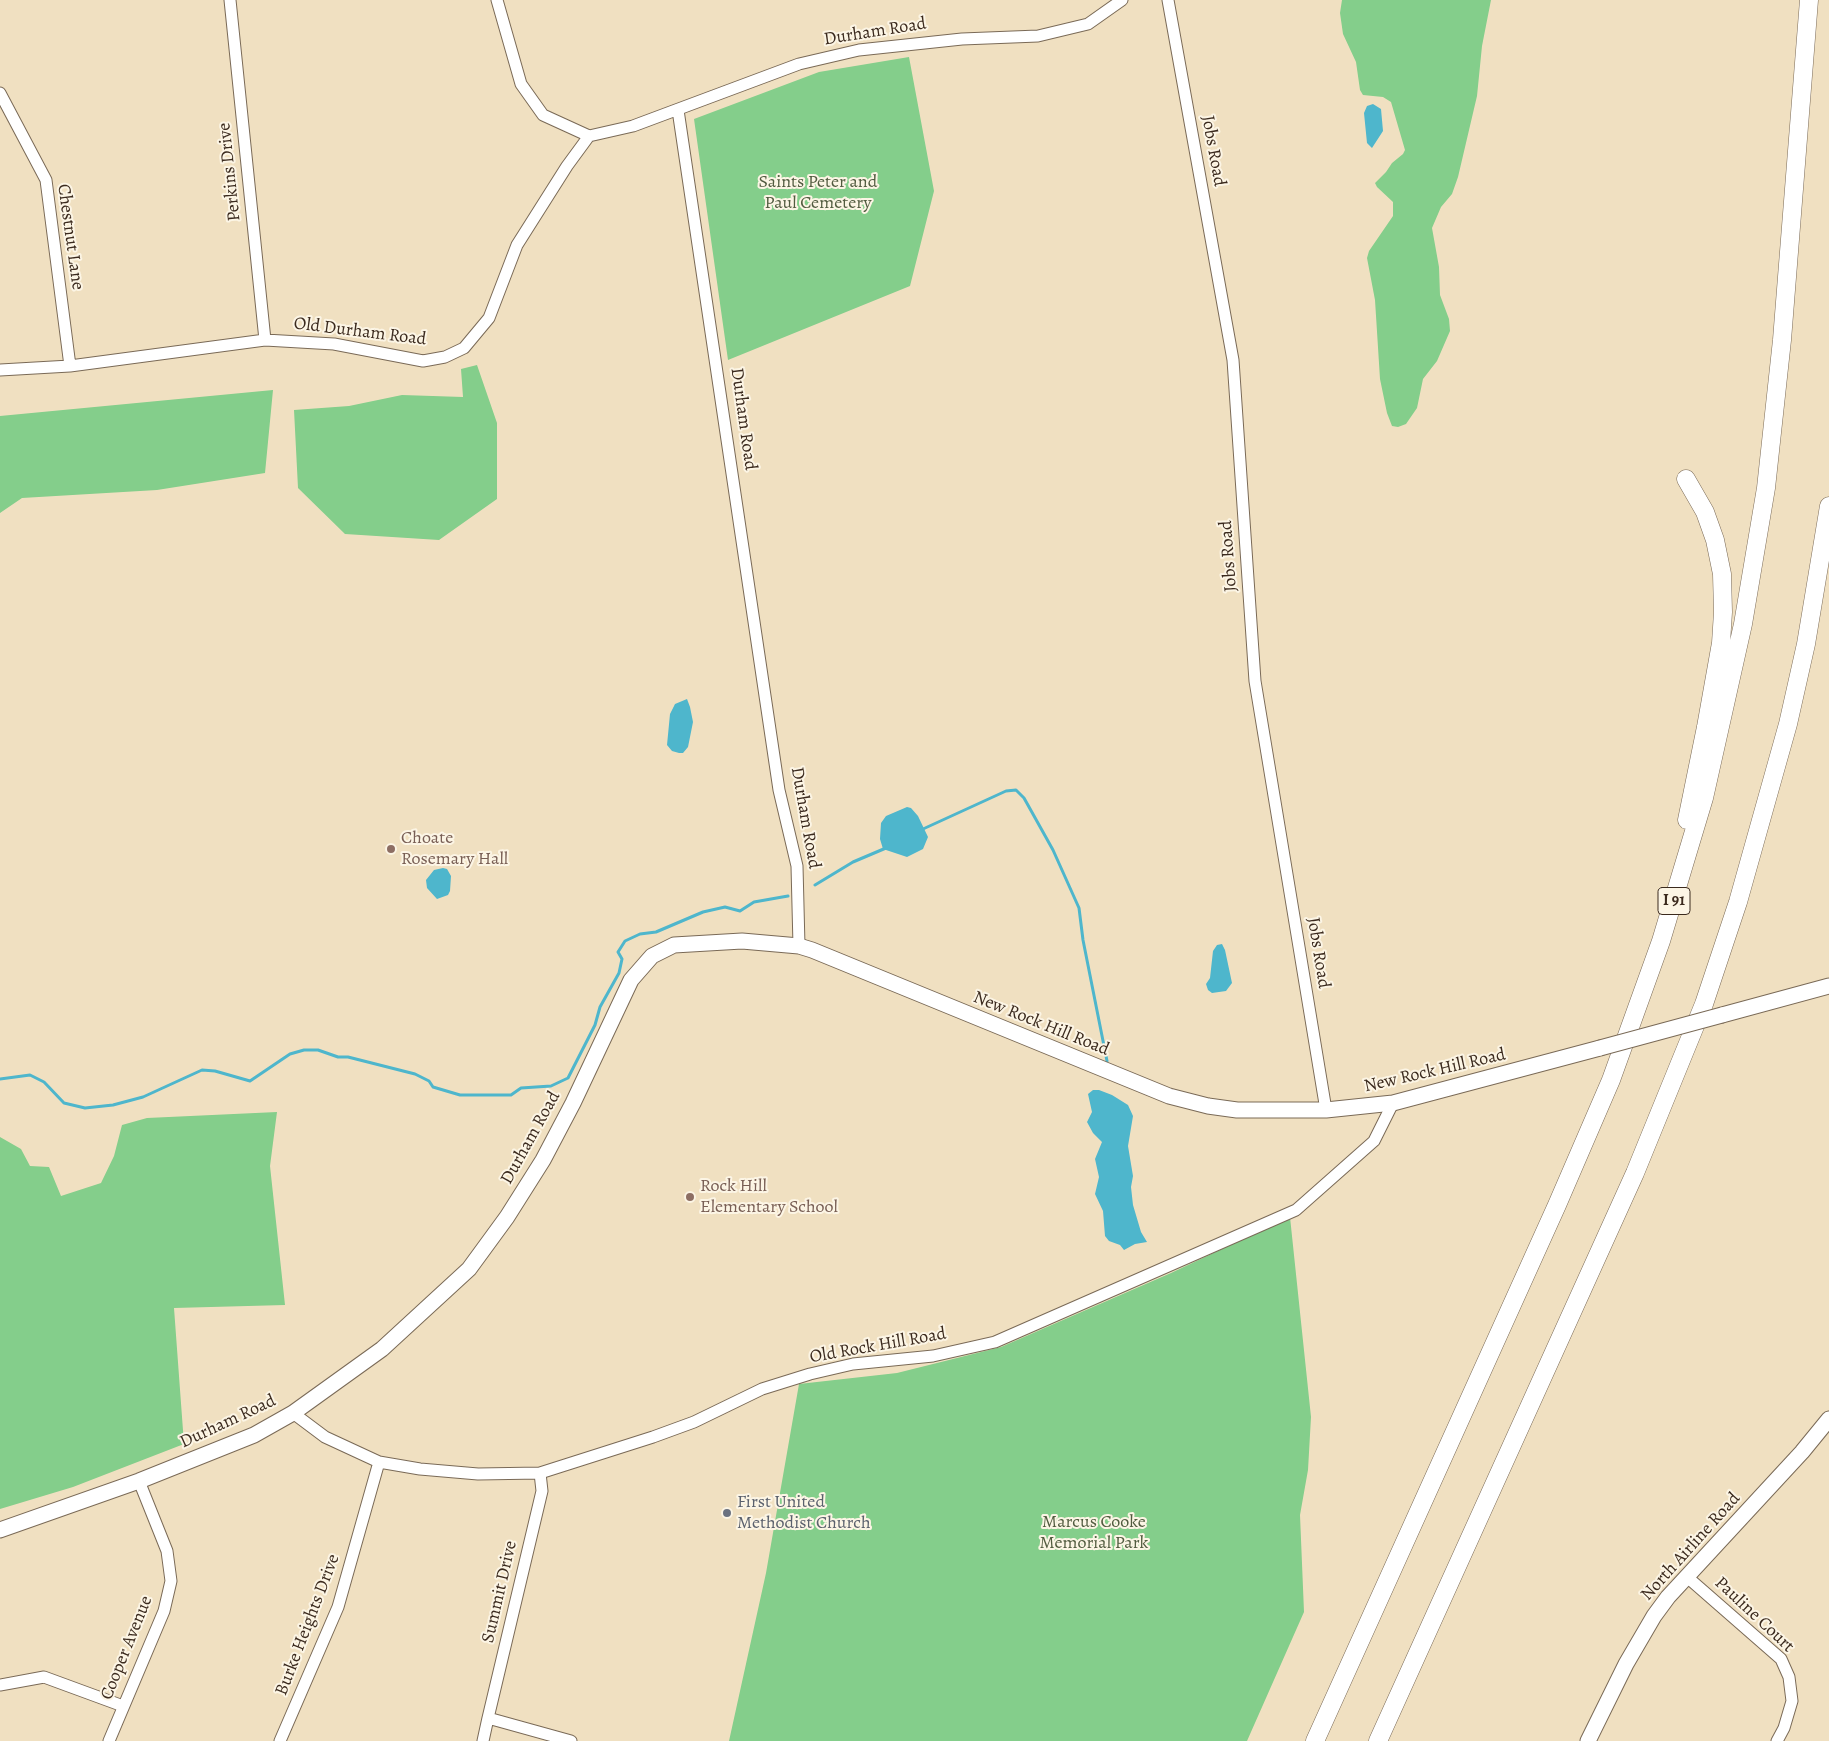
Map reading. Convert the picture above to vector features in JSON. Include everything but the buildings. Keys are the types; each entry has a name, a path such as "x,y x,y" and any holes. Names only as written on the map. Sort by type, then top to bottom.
{"highway":[{"name":"I 91","path":"1315,1741 1611,1080 1648,980 1688,853 1715,756 1735,666 1766,488 1782,340 1809,0"},
{"path":"1686,479 1705,512 1715,540 1722,574 1724,612 1708,717 1687,816 1688,853"},
{"path":"1378,1741 1638,1164 1706,996 1738,902 1788,724 1808,635 1829,506"}],"main road":[{"name":"Durham Road","path":"0,1530 139,1481 254,1434 293,1413 382,1349 469,1269 507,1217 543,1160 573,1103 631,980 652,956 674,945 702,942 742,941 799,946"},
{"name":"New Rock Hill Road","path":"799,946 831,957 1169,1096 1199,1104 1237,1110 1326,1110 1393,1103 1829,986"},
{"name":"North Airline Road","path":"1588,1741 1626,1664 1654,1616 1686,1576 1795,1459 1829,1419"}],"street":[{"name":"Perkins Drive","path":"230,0 265,340"},
{"path":"497,0 521,84 543,114 589,136 633,126 678,110"},
{"name":"Durham Road","path":"799,946 797,866 779,790 678,110 799,64 859,50 962,39 1038,36 1088,24 1122,0"},
{"name":"Jobs Road","path":"1168,0 1233,360 1256,681 1326,1110"},
{"name":"Chestnut Lane","path":"0,93 46,180 70,366"},
{"name":"Old Durham Road","path":"0,370 70,366 265,340 334,344 423,361 445,357 464,348 489,318 517,245 567,166 589,136"},
{"name":"Old Rock Hill Road","path":"293,1413 324,1437 380,1462 420,1470 469,1473 540,1473 694,1422 762,1389 810,1374 853,1364 933,1356 994,1342 1296,1210 1374,1141 1393,1103"},
{"name":"Burke Heights Drive","path":"280,1741 338,1607 380,1462"},
{"name":"Summit Drive","path":"483,1741 542,1492 540,1473"},
{"name":"Cooper Avenue","path":"109,1741 164,1611 171,1581 166,1551 139,1481"},
{"name":"Pauline Court","path":"1686,1576 1781,1659 1789,1677 1792,1701 1784,1728 1777,1741"},
{"path":"0,1684 44,1677 123,1706"},
{"path":"488,1718 571,1741"}],"green space":[{"path":"1342,0 1491,0 1482,46 1477,96 1458,177 1452,194 1441,207 1432,228 1439,267 1440,295 1449,319 1450,331 1437,361 1423,379 1417,408 1406,424 1398,427 1392,426 1387,413 1380,379 1375,300 1367,258 1369,251 1393,216 1393,202 1375,183 1405,150 1391,102 1383,97 1363,95 1360,90 1356,62 1343,34 1340,13"},
{"name":"Saints Peter and Paul Cemetery","path":"909,57 934,191 910,286 728,360 694,119 819,72"},
{"path":"477,365 497,423 497,499 439,540 345,534 298,488 294,410 349,406 402,395 463,397 461,369"},
{"path":"273,390 265,473 157,490 22,498 0,513 0,416"},
{"path":"277,1112 270,1166 285,1305 174,1308 184,1444 73,1487 0,1509 0,1137 21,1149 30,1166 49,1167 61,1196 101,1183 114,1156 122,1125 147,1118"},
{"name":"Marcus Cooke Memorial Park","path":"1290,1217 1311,1417 1308,1470 1300,1515 1304,1612 1247,1741 729,1741 766,1573 799,1384 897,1373 1001,1347 1171,1273"}],"water":[{"path":"1373,104 1381,109 1383,131 1372,148 1367,143 1364,113 1367,106"},
{"path":"687,699 693,722 688,747 683,753 679,753 672,751 667,745 670,714 675,704"},
{"path":"907,807 911,808 918,816 928,837 923,849 907,857 883,849 880,839 881,823 886,816"},
{"path":"447,869 451,876 450,891 448,895 437,899 427,888 426,880 434,870"},
{"path":"1222,944 1232,983 1226,991 1212,993 1208,990 1206,984 1210,978 1213,951 1217,945"},
{"path":"1093,1090 1099,1090 1112,1095 1128,1105 1133,1116 1128,1146 1133,1176 1131,1187 1133,1205 1141,1232 1147,1242 1135,1244 1124,1250 1120,1245 1109,1241 1105,1236 1103,1211 1095,1194 1099,1177 1095,1159 1102,1142 1093,1133 1087,1122 1092,1112 1088,1094"}],"waterway":[{"path":"923,829 1006,791 1016,790 1024,798 1053,850 1079,908 1083,940 1107,1061"},
{"path":"815,885 853,862 886,848"},
{"path":"0,1079 30,1075 44,1082 64,1103 85,1108 113,1105 143,1097 202,1070 215,1071 250,1081 290,1054 304,1050 318,1050 338,1057 348,1057 415,1074 429,1081 433,1087 460,1095 511,1095 521,1088 551,1086 568,1078 595,1025 600,1007 619,973 622,959 618,952 625,941 640,934 656,932 703,912 725,907 740,911 754,902 788,896"}],"place":[{"name":"Choate Rosemary Hall","path":"391,849"},
{"name":"Rock Hill Elementary School","path":"690,1197"},
{"name":"First United Methodist Church","path":"727,1513"}]}
